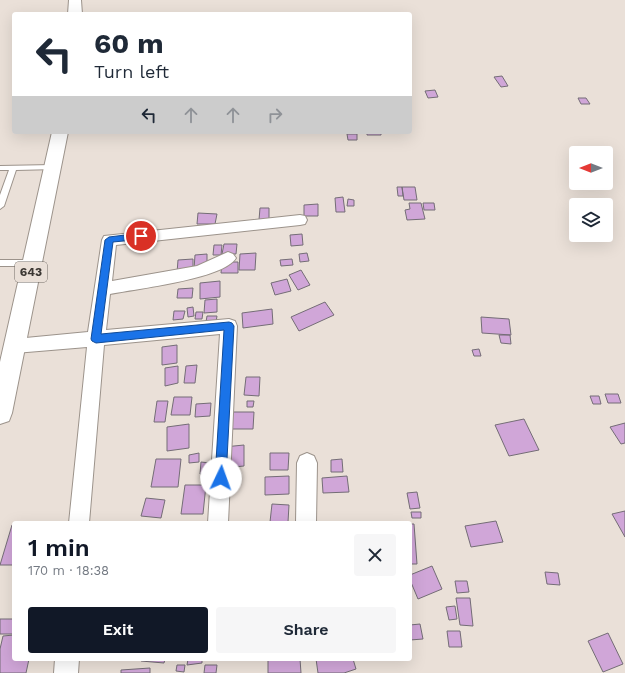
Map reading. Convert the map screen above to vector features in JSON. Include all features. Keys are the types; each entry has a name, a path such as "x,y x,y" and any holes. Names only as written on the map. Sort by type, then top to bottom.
{"highway":[{"path":"75,12 76,0"},
{"name":"643","path":"0,412 60,134"}],"street":[{"path":"79,521 96,339 109,240 300,220"},
{"path":"102,289 197,272 207,269 228,258"},
{"path":"15,346 229,326 218,521"},
{"path":"306,521 307,464"},
{"path":"66,673 67,661"}],"lane":[{"path":"0,168 53,167"},
{"path":"0,206 13,168"},
{"path":"0,263 33,263"}],"building":[{"path":"502,76 508,86 501,87 494,77"},
{"path":"435,90 438,97 428,98 425,91"},
{"path":"578,98 586,98 590,104 581,104"},
{"path":"347,134 357,134 357,140 348,140"},
{"path":"367,134 381,134 381,135"},
{"path":"397,187 402,187 403,196 398,196"},
{"path":"402,187 415,187 417,200 404,200"},
{"path":"343,197 345,212 336,212 335,198"},
{"path":"348,199 354,200 354,206 347,206"},
{"path":"409,203 421,203 425,219 407,220 405,210 410,209"},
{"path":"423,203 434,203 435,210 424,210"},
{"path":"318,204 318,216 304,216 304,205"},
{"path":"260,208 269,208 269,220 259,220"},
{"path":"198,213 217,214 215,224 197,224"},
{"path":"302,234 303,245 291,246 290,235"},
{"path":"224,244 237,244 236,254 222,254"},
{"path":"214,245 222,245 221,255 213,255"},
{"path":"256,253 255,270 239,270 240,254"},
{"path":"307,253 309,261 300,262 299,254"},
{"path":"207,254 207,268 194,269 195,255"},
{"path":"193,259 193,272 177,273 178,260"},
{"path":"292,259 293,265 281,266 280,260"},
{"path":"222,262 238,262 238,273 221,273"},
{"path":"301,270 310,285 298,290 289,275"},
{"path":"287,279 291,291 275,295 271,283"},
{"path":"220,281 220,297 200,299 200,283"},
{"path":"193,288 192,298 177,298 178,289"},
{"path":"217,299 217,312 204,313 205,300"},
{"path":"325,302 334,315 299,331 291,317"},
{"path":"193,307 194,316 188,317 187,308"},
{"path":"272,309 273,324 243,328 242,313"},
{"path":"174,311 185,311 183,319 173,320"},
{"path":"196,312 203,312 202,319 195,319"},
{"path":"207,316 217,316 216,322 206,322"},
{"path":"481,317 509,319 511,335 482,333"},
{"path":"499,335 510,335 511,344 501,343"},
{"path":"177,345 177,363 162,365 162,347"},
{"path":"479,349 481,356 474,356 472,350"},
{"path":"197,365 195,383 184,383 186,366"},
{"path":"178,366 178,383 165,386 165,368"},
{"path":"246,377 260,377 259,396 244,395"},
{"path":"605,394 618,394 621,403 608,403"},
{"path":"590,396 599,396 601,404 593,404"},
{"path":"174,397 192,397 190,415 171,415"},
{"path":"157,401 168,401 165,422 154,422"},
{"path":"247,401 254,401 253,407 247,407"},
{"path":"211,403 210,416 195,417 196,404"},
{"path":"230,412 254,412 253,429 228,429"},
{"path":"524,419 539,450 509,456 495,425"},
{"path":"625,423 625,443 621,444 610,427"},
{"path":"189,424 189,448 167,451 167,427"},
{"path":"244,445 244,466 224,468 224,447"},
{"path":"199,453 199,462 189,463 189,455"},
{"path":"270,453 289,453 288,470 270,470"},
{"path":"156,459 181,459 178,487 151,487"},
{"path":"342,459 343,472 331,472 331,460"},
{"path":"201,462 210,463 209,474 200,474"},
{"path":"289,476 289,494 265,495 265,477"},
{"path":"347,476 349,492 323,493 322,478"},
{"path":"185,485 206,485 203,514 181,514"},
{"path":"417,492 420,508 410,509 407,493"},
{"path":"146,498 165,500 161,518 141,516"},
{"path":"272,504 289,505 288,521 270,521"},
{"path":"625,511 625,537 612,514"},
{"path":"411,512 421,512 421,518 412,518"},
{"path":"496,521 503,542 471,547 465,526"},
{"path":"412,524 414,524 417,564 412,564"},
{"path":"12,525 12,565 0,565"},
{"path":"432,566 442,589 418,599 412,585 412,574"},
{"path":"545,572 558,573 560,585 547,584"},
{"path":"455,581 467,581 469,592 457,593"},
{"path":"456,598 470,598 473,626 460,625"},
{"path":"455,606 457,619 449,620 446,607"},
{"path":"0,619 12,619 12,634 0,634"},
{"path":"420,624 423,639 412,640 412,625"},
{"path":"447,631 460,631 462,647 449,647"},
{"path":"608,633 623,664 603,672 588,641"},
{"path":"12,635 12,661 29,661 26,673 0,673 0,649 3,636"},
{"path":"141,661 164,661 164,663"},
{"path":"188,661 202,661 202,663 187,665"},
{"path":"268,661 300,661 301,673 268,673"},
{"path":"316,661 354,661 356,669 344,673 318,673"},
{"path":"177,665 185,665 184,672 176,671"},
{"path":"205,665 217,665 216,673 204,673"},
{"path":"150,668 150,673 121,673 121,670"}],"route":[{"path":"141,236 109,240 96,339 229,326 221,478"}]}
